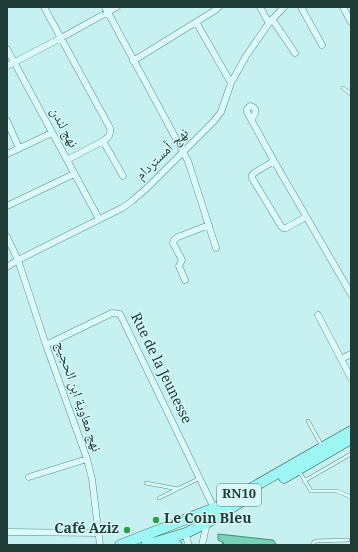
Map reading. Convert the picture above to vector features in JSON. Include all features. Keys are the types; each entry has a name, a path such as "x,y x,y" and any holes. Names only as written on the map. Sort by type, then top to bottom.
{"main road":[{"name":"RN10","path":"120,545 222,505 351,431"},
{"name":"RN10","path":"150,544 186,533 210,521 351,439"},
{"path":"186,533 199,518 214,508"},
{"path":"150,544 164,542 177,545"}],"street":[{"path":"44,7 110,128 109,137 67,160"},
{"path":"7,66 61,38 106,10 117,7"},
{"path":"260,7 295,54"},
{"name":"نهج أمستردام","path":"7,267 132,202 219,116 231,83 246,56 270,21 284,7"},
{"path":"301,7 322,45"},
{"path":"343,7 349,14 351,22"},
{"path":"133,61 196,22 215,8"},
{"path":"106,10 184,152 190,165 216,248"},
{"path":"196,22 231,83"},
{"name":"نهج لندن","path":"7,49 99,219"},
{"path":"251,119 351,294"},
{"path":"7,121 19,148"},
{"path":"7,154 52,133"},
{"path":"103,141 124,176"},
{"path":"274,161 254,173 252,178 281,226 286,228 306,217"},
{"path":"7,206 74,174"},
{"path":"185,280 179,266 182,258 173,243 174,240 209,225"},
{"name":"نهج معاوية ابن الحجيج","path":"7,237 18,260 46,346 86,459 92,479 100,545"},
{"name":"Rue de la Jeunesse","path":"46,346 112,313 120,314 214,508"},
{"path":"318,315 351,378"},
{"path":"341,359 351,354"},
{"path":"29,477 86,459"},
{"path":"202,545 206,527 210,521"},
{"path":"7,532 99,533"},
{"path":"186,533 189,545"}],"lane":[{"path":"343,88 351,94"},
{"path":"308,421 323,447"},
{"path":"304,480 351,454"},
{"path":"298,469 311,491 337,491 351,497"},
{"path":"159,498 200,478"},
{"path":"146,483 178,488"},
{"path":"312,545 316,540 348,540"}],"building":[{"path":"218,534 273,540 277,545 220,545 224,543 218,540"}],"place":[{"name":"Le Coin Bleu","path":"156,520"},
{"name":"Café Aziz","path":"127,530"}]}
